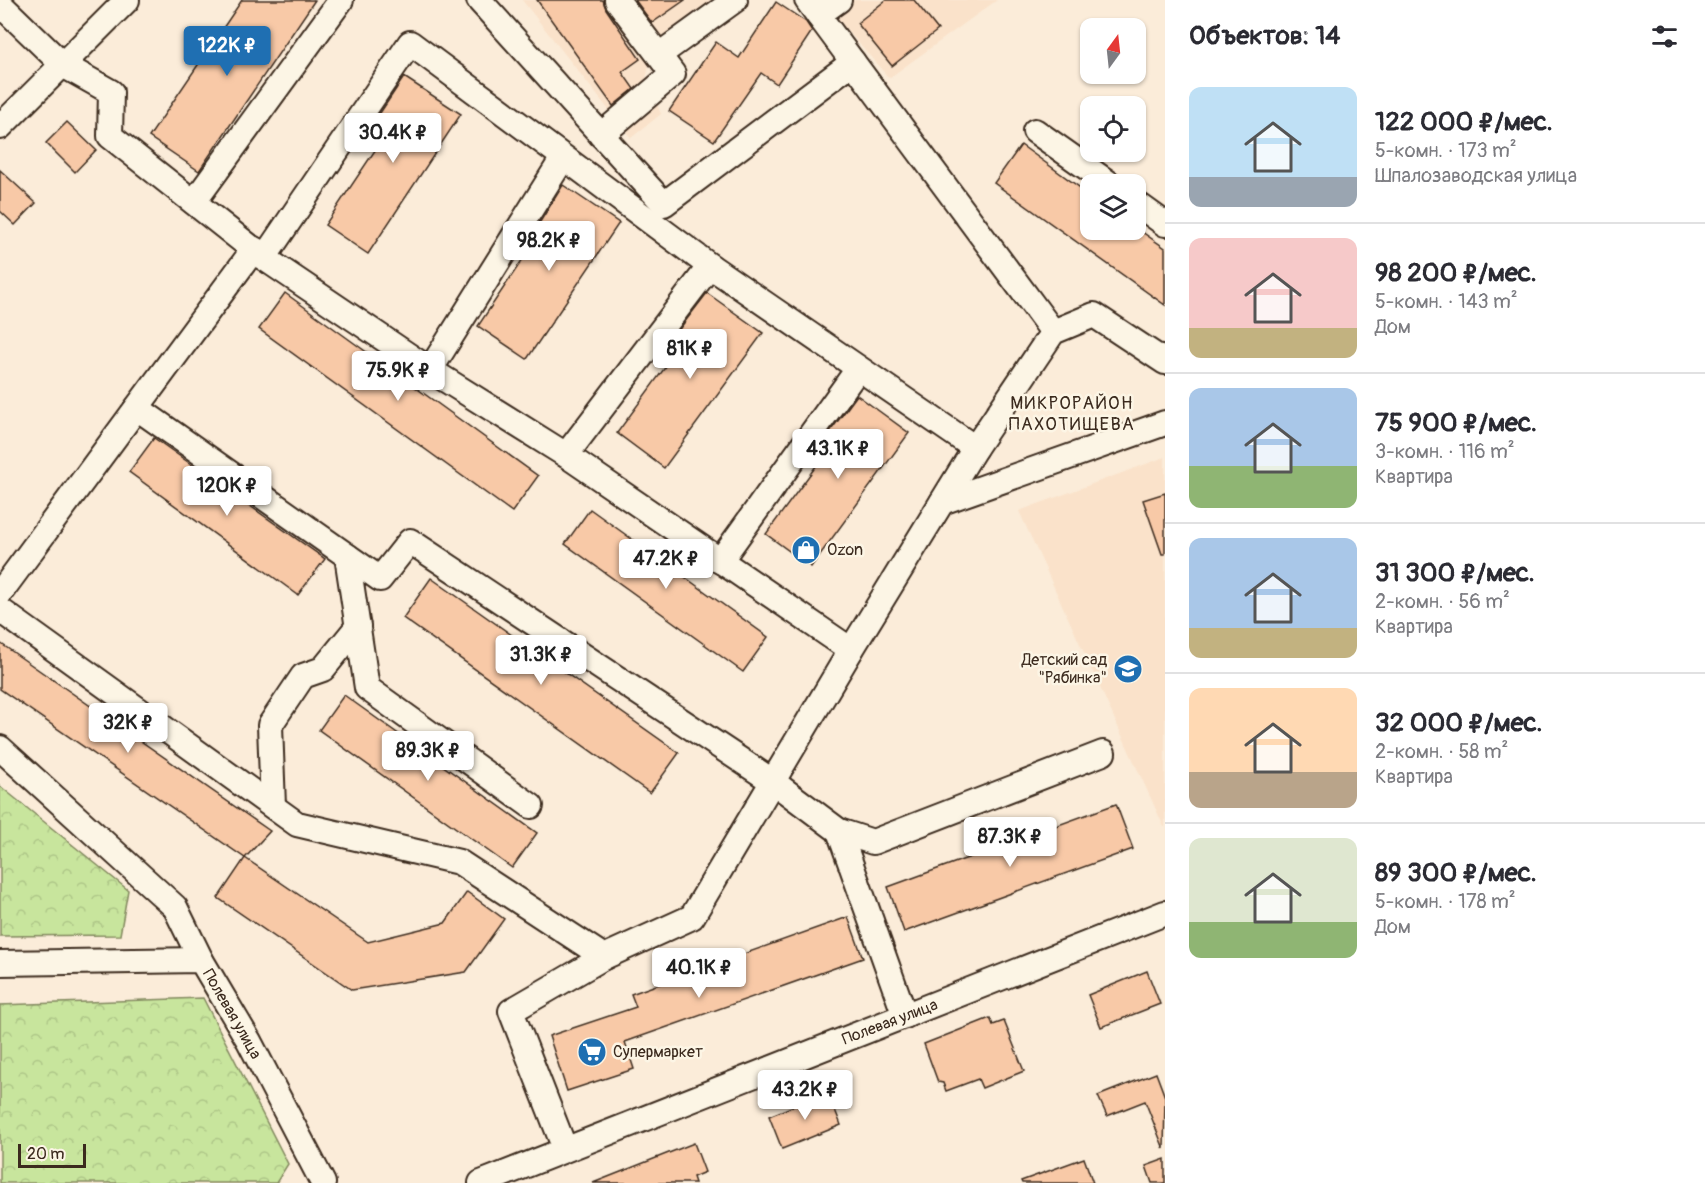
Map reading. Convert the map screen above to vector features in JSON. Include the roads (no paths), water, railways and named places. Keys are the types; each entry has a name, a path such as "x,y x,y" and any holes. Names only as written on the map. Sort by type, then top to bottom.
{"street":[{"path":"0,127 127,0"},
{"path":"194,202 341,0"},
{"path":"479,0 664,204 853,62"},
{"path":"601,135 673,74 617,0"},
{"path":"659,55 735,0"},
{"path":"839,0 813,7 1053,332"},
{"path":"0,4 63,65 111,92 110,136 259,253 430,370 566,455 851,650"},
{"path":"0,593 137,408 259,253 410,43 710,266 975,448"},
{"path":"1035,130 1096,174"},
{"path":"430,370 563,158"},
{"path":"1146,210 1165,224"},
{"path":"566,455 710,266"},
{"path":"565,1149 511,1011 604,957 692,917 851,650 975,448 1053,332 1094,315 1165,362"},
{"path":"720,561 858,369"},
{"path":"137,408 380,579 410,541 772,781 839,831 873,842 1103,753"},
{"path":"942,502 1165,423"},
{"path":"347,556 367,688 531,806"},
{"path":"0,610 297,824 459,862 604,957"},
{"path":"273,806 270,725 303,676 323,669 358,626"},
{"path":"0,748 175,907 201,960"},
{"path":"839,831 905,1016"},
{"name":"Полевая улица","path":"481,1183 1165,913"},
{"name":"Полевая улица","path":"0,963 201,960 249,1041 323,1183"}],"place":[{"name":"Ozon","path":"806,550"},
{"name":"Детский сад \"Рябинка\"","path":"1128,669"},
{"name":"Супермаркет","path":"592,1052"}],"district":[{"name":"МИКРОРАЙОН ПАХОТИЩЕВА","path":"1072,413"}]}
